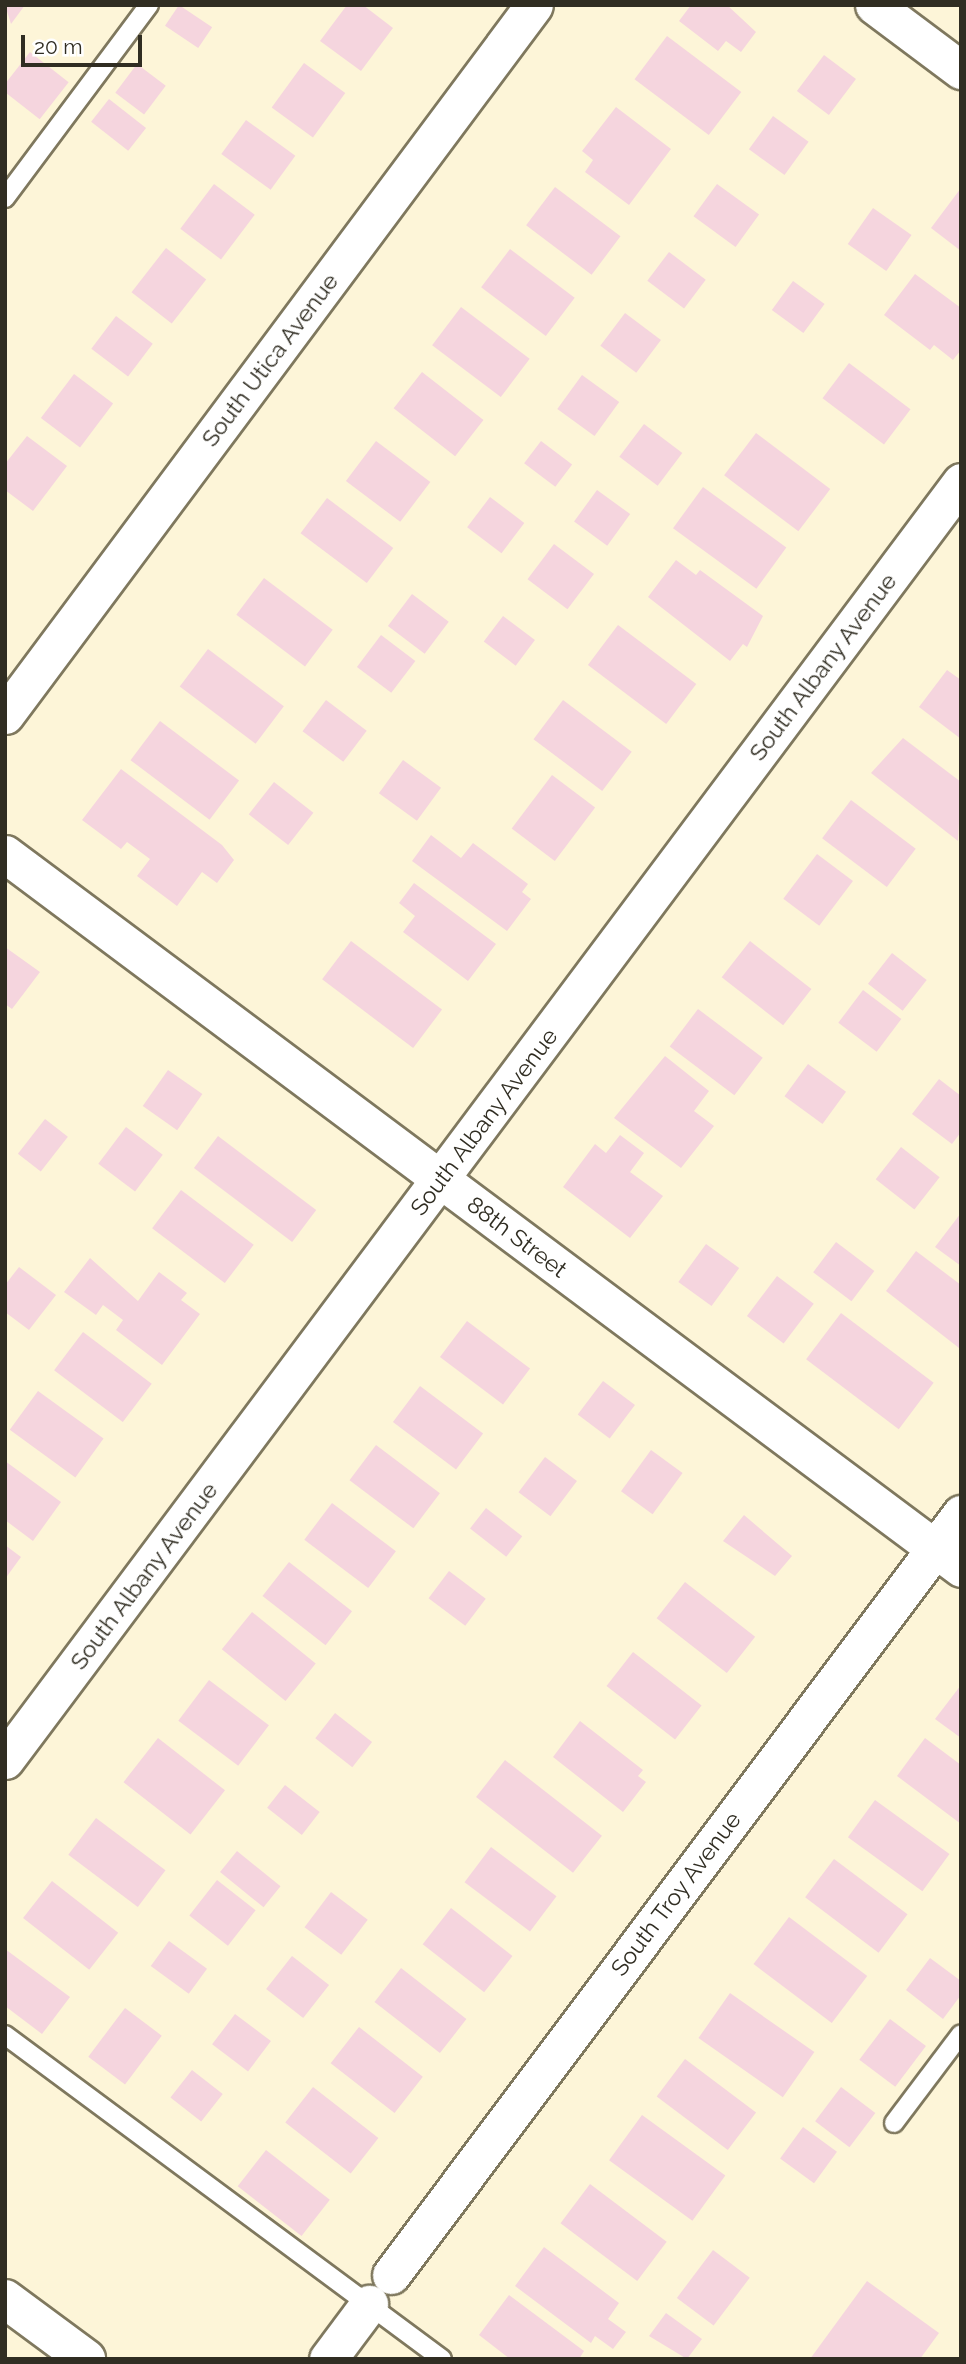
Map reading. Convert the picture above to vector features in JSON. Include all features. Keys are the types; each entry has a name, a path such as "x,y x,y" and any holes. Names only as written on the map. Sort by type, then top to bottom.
{"main road":[{"path":"5,2299 86,2359"}],"street":[{"name":"South Utica Avenue","path":"5,715 534,5"},
{"path":"874,5 961,70"},
{"name":"South Albany Avenue","path":"5,1760 961,482"},
{"name":"88th Street","path":"5,855 948,1559"},
{"name":"South Troy Avenue","path":"391,2275 948,1559 961,1514"},
{"path":"328,2359 369,2304"}],"lane":[{"path":"5,198 149,5"},
{"path":"894,2123 961,2034"},
{"path":"5,2035 442,2359"}],"building":[{"path":"5,5 25,5 11,24"},
{"path":"179,5 212,27 198,48 165,26"},
{"path":"347,5 363,5 393,28 361,71 320,41"},
{"path":"691,5 727,5 756,32 741,52 726,41 718,51 679,21"},
{"path":"667,36 741,92 709,135 635,79"},
{"path":"30,52 69,82 40,119 5,92 5,84"},
{"path":"824,55 856,79 829,115 797,91"},
{"path":"304,63 345,93 313,137 272,107"},
{"path":"137,64 166,86 144,114 115,93"},
{"path":"109,99 146,128 128,151 91,122"},
{"path":"616,107 671,149 629,205 585,172 593,160 582,151"},
{"path":"773,116 809,142 784,175 749,149"},
{"path":"246,120 295,156 271,190 221,154"},
{"path":"214,184 255,215 221,259 180,229"},
{"path":"717,184 759,215 736,247 693,216"},
{"path":"555,187 620,236 592,275 526,225"},
{"path":"961,188 961,251 931,228"},
{"path":"873,208 912,235 886,271 848,244"},
{"path":"166,248 206,279 172,324 132,292"},
{"path":"510,249 575,298 546,336 481,287"},
{"path":"669,252 706,280 684,308 647,281"},
{"path":"915,274 961,308 961,350 953,360 934,345 930,350 884,315"},
{"path":"793,281 825,304 803,333 772,310"},
{"path":"461,307 530,359 501,397 432,345"},
{"path":"625,313 661,340 636,373 600,346"},
{"path":"116,316 153,344 128,376 91,349"},
{"path":"849,363 910,409 884,444 823,398"},
{"path":"422,372 483,420 455,456 394,408"},
{"path":"74,374 113,403 80,447 41,418"},
{"path":"582,375 619,402 595,436 557,409"},
{"path":"644,424 682,453 658,486 619,457"},
{"path":"756,433 830,489 798,531 724,475"},
{"path":"27,436 67,466 33,511 5,490 5,464"},
{"path":"376,441 430,482 400,522 346,481"},
{"path":"541,441 572,464 555,487 524,463"},
{"path":"703,487 786,548 756,589 673,528"},
{"path":"597,490 630,514 607,546 574,522"},
{"path":"490,497 524,523 501,553 467,527"},
{"path":"327,498 393,548 367,583 301,533"},
{"path":"554,544 594,574 567,609 528,579"},
{"path":"676,560 696,575 700,570 763,616 747,647 743,644 730,661 648,597"},
{"path":"264,578 333,630 305,666 236,615"},
{"path":"412,594 449,622 425,654 388,626"},
{"path":"503,616 535,640 516,666 484,642"},
{"path":"618,625 696,684 666,724 588,665"},
{"path":"381,635 415,661 391,693 357,667"},
{"path":"208,649 284,706 256,744 180,687"},
{"path":"947,670 961,680 961,739 919,707"},
{"path":"326,700 367,731 343,762 303,731"},
{"path":"563,700 632,752 602,791 534,739"},
{"path":"160,721 239,781 210,820 131,760"},
{"path":"903,738 961,782 958,841 871,773"},
{"path":"403,760 441,788 417,821 379,793"},
{"path":"121,769 222,845 234,860 217,883 202,872 177,906 137,876 150,859 127,842 121,849 82,820"},
{"path":"552,775 595,807 555,861 512,829"},
{"path":"274,782 313,813 288,845 249,814"},
{"path":"851,800 916,849 887,887 822,838"},
{"path":"431,835 461,858 473,843 528,884 522,892 531,899 507,931 412,861"},
{"path":"817,854 853,881 819,926 783,899"},
{"path":"414,883 496,944 468,981 403,932 415,916 399,903"},
{"path":"351,941 442,1010 413,1048 322,979"},
{"path":"750,941 811,989 783,1025 722,977"},
{"path":"5,947 40,972 12,1009 5,1004"},
{"path":"892,953 927,980 903,1011 868,984"},
{"path":"863,990 901,1019 877,1052 838,1023"},
{"path":"698,1009 763,1058 734,1095 670,1047"},
{"path":"665,1056 709,1091 694,1111 714,1126 681,1168 614,1118"},
{"path":"808,1064 846,1092 823,1124 784,1096"},
{"path":"168,1070 202,1094 177,1130 143,1106"},
{"path":"939,1079 961,1096 961,1132 952,1144 912,1114"},
{"path":"45,1119 68,1137 41,1172 18,1154"},
{"path":"126,1127 163,1155 135,1191 98,1164"},
{"path":"620,1135 644,1153 630,1172 663,1196 630,1238 563,1187 595,1144 606,1153"},
{"path":"218,1136 316,1210 292,1242 194,1168"},
{"path":"901,1147 940,1177 914,1209 876,1179"},
{"path":"181,1190 254,1245 225,1283 152,1228"},
{"path":"961,1213 961,1266 935,1247"},
{"path":"836,1242 874,1271 851,1301 813,1272"},
{"path":"706,1244 739,1268 712,1306 678,1282"},
{"path":"916,1251 961,1285 959,1348 886,1291"},
{"path":"90,1258 138,1301 159,1272 187,1293 181,1300 200,1314 162,1365 116,1330 123,1320 103,1305 96,1315 64,1292"},
{"path":"19,1267 56,1295 29,1330 5,1312 5,1285"},
{"path":"777,1276 814,1304 784,1344 747,1316"},
{"path":"841,1313 934,1383 899,1429 806,1359"},
{"path":"467,1321 530,1369 503,1404 440,1357"},
{"path":"83,1332 152,1384 123,1422 54,1370"},
{"path":"603,1381 635,1405 610,1439 578,1415"},
{"path":"420,1386 483,1434 456,1469 393,1422"},
{"path":"38,1391 104,1439 75,1477 10,1430"},
{"path":"376,1445 440,1493 413,1528 350,1480"},
{"path":"651,1450 683,1473 653,1514 621,1491"},
{"path":"545,1457 577,1481 550,1516 519,1492"},
{"path":"5,1461 61,1502 33,1541 5,1520"},
{"path":"332,1503 396,1551 368,1588 304,1540"},
{"path":"486,1508 522,1536 506,1557 470,1528"},
{"path":"744,1515 792,1556 775,1576 723,1541"},
{"path":"5,1545 21,1557 5,1579"},
{"path":"289,1562 352,1611 326,1645 263,1596"},
{"path":"449,1571 486,1599 465,1626 429,1598"},
{"path":"685,1582 755,1637 727,1673 657,1618"},
{"path":"252,1612 316,1664 286,1701 222,1649"},
{"path":"633,1652 702,1706 675,1739 607,1686"},
{"path":"209,1680 269,1725 238,1766 178,1721"},
{"path":"961,1685 961,1738 935,1719"},
{"path":"335,1713 372,1742 352,1767 315,1738"},
{"path":"580,1721 643,1770 638,1776 646,1782 623,1812 553,1757"},
{"path":"158,1738 225,1790 191,1834 124,1782"},
{"path":"925,1738 961,1765 961,1824 897,1776"},
{"path":"505,1760 602,1836 573,1873 476,1797"},
{"path":"285,1785 320,1812 302,1835 267,1808"},
{"path":"875,1800 949,1854 922,1891 848,1837"},
{"path":"96,1818 165,1870 138,1907 68,1855"},
{"path":"491,1847 556,1896 530,1931 465,1882"},
{"path":"237,1851 281,1886 264,1907 220,1872"},
{"path":"834,1859 907,1914 879,1953 805,1897"},
{"path":"217,1880 256,1910 228,1946 189,1915"},
{"path":"52,1881 118,1933 89,1970 23,1918"},
{"path":"331,1892 368,1920 341,1955 305,1927"},
{"path":"451,1908 512,1956 484,1992 423,1944"},
{"path":"789,1917 867,1976 832,2023 753,1964"},
{"path":"169,1941 207,1969 189,1994 151,1966"},
{"path":"5,1949 70,1997 42,2034 5,2006"},
{"path":"292,1956 329,1985 303,2018 266,1989"},
{"path":"930,1958 961,1981 961,1995 943,2019 906,1990"},
{"path":"401,1968 466,2019 440,2053 375,2002"},
{"path":"730,1993 814,2052 783,2097 698,2038"},
{"path":"125,2008 162,2036 125,2084 88,2057"},
{"path":"235,2014 271,2041 248,2071 212,2044"},
{"path":"890,2019 926,2046 895,2087 859,2060"},
{"path":"359,2027 423,2077 395,2113 331,2063"},
{"path":"685,2059 756,2113 728,2150 657,2097"},
{"path":"192,2070 223,2094 201,2122 170,2098"},
{"path":"313,2087 378,2138 351,2174 285,2122"},
{"path":"841,2087 875,2113 849,2147 815,2121"},
{"path":"642,2115 725,2176 692,2221 609,2160"},
{"path":"803,2127 837,2152 814,2183 780,2159"},
{"path":"266,2150 330,2200 302,2236 238,2186"},
{"path":"590,2184 667,2242 637,2281 561,2223"},
{"path":"544,2247 619,2303 608,2319 626,2332 613,2349 595,2336 591,2343 515,2286"},
{"path":"713,2250 750,2278 714,2326 677,2298"},
{"path":"867,2281 939,2333 920,2359 810,2359"},
{"path":"509,2295 584,2351 579,2359 510,2359 479,2335"},
{"path":"666,2313 702,2339 687,2359 649,2336"}]}
